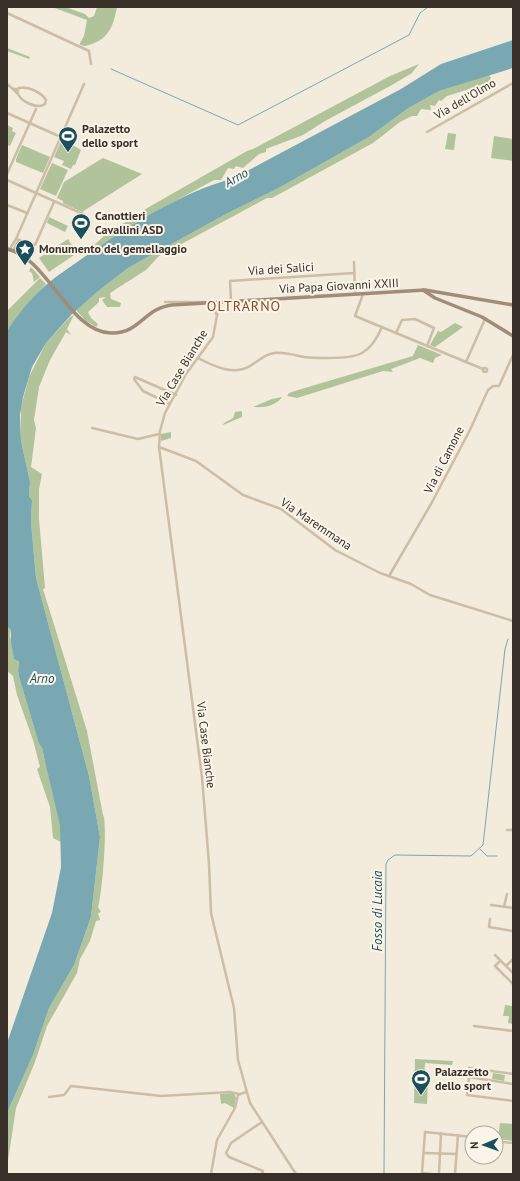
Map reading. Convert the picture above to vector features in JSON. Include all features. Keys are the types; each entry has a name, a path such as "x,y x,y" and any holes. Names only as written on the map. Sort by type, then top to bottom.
{"main road":[{"name":"Via Papa Giovanni XXIII","path":"8,249 25,258 87,324 95,330 114,333 133,328 152,311 160,307 209,303 423,290 513,305"},
{"path":"423,290 435,298 485,319 513,336"}],"street":[{"path":"7,13 89,51 91,64"},
{"name":"Via dell'Olmo","path":"427,132 513,83"},
{"path":"7,84 22,100 39,106 43,106 46,103 43,96 26,88 13,89"},
{"path":"8,249 16,239 84,84"},
{"path":"17,93 19,88"},
{"path":"33,105 36,109"},
{"path":"7,174 29,123 39,106"},
{"path":"7,113 61,137"},
{"path":"7,180 83,214"},
{"path":"16,239 35,245 54,202"},
{"path":"7,204 27,213"},
{"path":"354,262 355,295"},
{"name":"Via dei Salici","path":"231,302 230,281 354,274"},
{"path":"363,294 355,316 483,369"},
{"name":"Via Papa Giovanni XXIII","path":"165,302 196,301 209,303"},
{"name":"Via Case Bianche","path":"218,310 224,302"},
{"name":"Via Case Bianche","path":"216,303 218,310 213,337 186,374 162,420 159,434 159,448 201,768 209,864 211,913 234,1008 237,1056 250,1103 296,1174"},
{"name":"Via Case Bianche","path":"216,303 217,316"},
{"path":"396,333 402,320 416,319 434,328 427,346"},
{"path":"466,362 485,319"},
{"path":"198,358 226,370 236,371 249,367 266,355 275,353 286,353 311,358 353,357 370,347 376,340 382,327"},
{"name":"Via di Camone","path":"389,576 443,482 488,390 492,386 499,386 513,355"},
{"path":"170,404 143,391 134,379 135,377 176,394"},
{"path":"92,428 138,439 159,434"},
{"name":"Via Maremmana","path":"159,448 196,461 243,495 281,509 336,550 389,576 411,584 430,595 513,620"},
{"path":"507,830 513,830"},
{"path":"504,907 507,894"},
{"path":"491,905 513,908"},
{"path":"490,919 489,927 513,931"},
{"path":"495,955 513,973"},
{"path":"506,966 513,959"},
{"path":"500,961 495,966 513,984"},
{"path":"474,1026 513,1031"},
{"path":"513,1074 469,1068 467,1095 513,1101"},
{"path":"469,1077 513,1084"},
{"path":"49,1097 64,1095 71,1086 161,1096 230,1092 239,1094 246,1092"},
{"path":"211,1174 218,1139 235,1108 239,1094"},
{"path":"262,1122 230,1144 226,1153 229,1157 263,1171 262,1174"},
{"path":"432,1174 422,1173 425,1132 464,1136"},
{"path":"439,1174 442,1133"},
{"path":"455,1174 458,1135"},
{"path":"424,1153 456,1154"}],"green space":[{"path":"52,7 65,7 85,14 89,18 94,16 97,7 117,7 114,21 104,37 93,44 85,46 80,45 80,43 84,36 87,20"},
{"path":"7,48 30,57 29,59 7,51"},
{"path":"419,64 412,73 392,85 325,121 303,135 266,149 266,152 259,154 243,168 236,166 234,169 228,168 221,180 214,180 153,213 93,251 93,249 90,249 104,236 149,207 247,151 390,76"},
{"path":"489,75 491,78 488,83 447,96 441,101 439,100 435,106 430,105 431,110 421,109 417,116 412,116 400,122 373,143 272,198 267,198 159,256 146,270 110,293 111,299 121,303 120,307 107,307 102,300 106,297 99,298 99,302 88,312 91,318 98,324 96,327 85,320 76,310 128,268 228,213 277,189 369,137 407,109 439,91"},
{"path":"7,125 13,128 12,131 16,133 10,146 7,145"},
{"path":"448,133 456,134 454,150 445,149"},
{"path":"494,136 513,139 513,161 491,158"},
{"path":"62,139 81,150 75,165 73,165 71,169 62,165 64,161 54,157"},
{"path":"22,145 50,157 43,173 16,162"},
{"path":"103,158 142,174 82,212 63,203 63,201 57,198 64,182"},
{"path":"52,163 68,170 56,196 40,189"},
{"path":"49,217 68,226 65,232 47,223"},
{"path":"68,239 77,253 49,272 39,258"},
{"path":"17,241 31,247 27,252 20,253 12,250"},
{"path":"31,267 40,277 34,282 32,273 29,271"},
{"path":"40,278 46,284 29,302 7,331 7,311"},
{"path":"74,315 67,329 71,335 66,332 50,360 39,387 34,420 36,428 31,467 42,474 39,489 39,519 45,588 43,589 87,731 104,821 104,860 98,907 101,912 98,913 100,920 96,921 90,941 80,959 77,973 47,1026 35,1062 16,1108 7,1167 7,1113 33,1055 49,1008 74,965 91,917 100,837 89,776 36,578 31,522 32,500 29,496 30,482 21,441 21,407 29,377 46,343 70,317"},
{"path":"455,323 463,327 435,347 430,345 438,331 441,332"},
{"path":"418,345 442,355 435,358 433,363 420,358 391,369 393,372 383,371 297,398 287,396 289,393 298,390 413,356"},
{"path":"282,397 269,406 253,407 272,399"},
{"path":"242,411 242,417 223,425 233,418 235,412"},
{"path":"171,432 171,438 161,441 161,434"},
{"path":"7,626 11,630 10,635 14,659 19,660 19,677 39,744 42,748 55,796 62,833 61,842 53,838 50,807 37,769 40,767 33,740 17,695 13,676 7,671"},
{"path":"505,1005 513,1006 513,1024 508,1023 509,1016 503,1016"},
{"path":"415,1059 453,1061 452,1065 425,1063 424,1080 428,1081 427,1104 414,1103"},
{"path":"493,1073 505,1075 504,1081 492,1079"},
{"path":"234,1093 236,1098 234,1108 225,1103 221,1104 220,1094"},
{"path":"500,1123 513,1124 513,1141 504,1140 504,1125 500,1125"}],"water":[{"name":"Arno","path":"513,40 513,68 439,91 407,109 369,137 277,189 228,213 128,268 97,292 71,315 46,343 32,367 23,397 20,415 21,441 30,482 29,496 32,500 31,522 36,578 89,776 100,837 91,917 74,965 49,1008 33,1055 7,1113 7,1043 52,913 61,867 60,825 42,748 39,744 19,677 19,661 14,659 11,643 11,630 7,626 7,331 25,306 50,282 116,235 154,212 193,192 234,178 401,89 441,64"}],"waterway":[{"path":"111,69 238,125 409,35 420,13 428,7"},
{"name":"Fosso di Lucaia","path":"384,1174 386,864 388,860 395,855 471,856 483,845 505,649 508,639"},
{"path":"480,849 487,856 497,856"}],"place":[{"name":"Palazetto dello sport","path":"68,153"},
{"name":"Canottieri Cavallini ASD","path":"81,240"},
{"name":"Monumento del gemellaggio","path":"25,266"},
{"name":"Palazzetto dello sport","path":"421,1096"}],"district":[{"name":"OLTRARNO","path":"244,306"}]}
